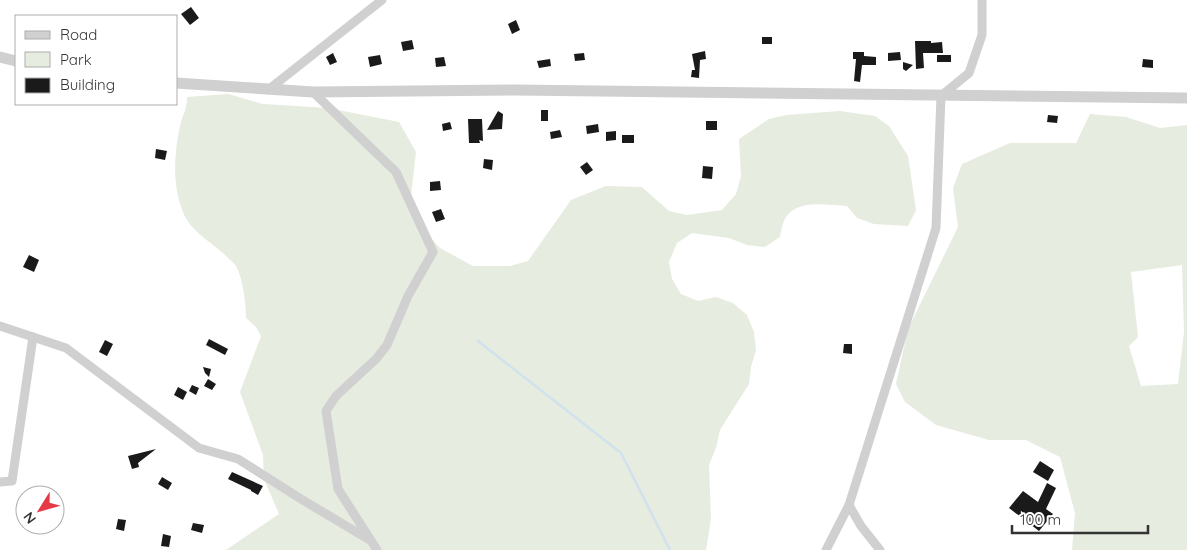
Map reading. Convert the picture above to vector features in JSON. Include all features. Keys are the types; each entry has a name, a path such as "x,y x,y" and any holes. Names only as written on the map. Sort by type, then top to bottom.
{"street":[{"path":"268,90 382,0"},
{"path":"826,550 849,505 936,228 941,96 969,73 982,35 982,0"},
{"path":"0,57 15,61"},
{"path":"178,83 313,92 516,90 1187,98"},
{"path":"313,92 396,172 433,252 408,296 387,345 376,359 336,396 326,411 338,489 377,550"},
{"path":"0,326 66,348 200,448 238,458 300,499 371,541"},
{"path":"0,482 12,481 33,337"},
{"path":"849,505 861,526 880,550"}],"green space":[{"path":"228,94 263,104 328,108 399,122 416,152 410,205 416,222 440,248 473,266 510,266 528,261 571,200 606,186 642,187 669,211 687,215 722,210 736,194 741,176 739,139 769,119 786,115 840,111 875,116 889,126 908,156 916,210 908,226 874,224 857,218 847,206 812,204 795,209 789,214 783,223 780,237 765,247 747,245 729,238 692,233 677,243 669,262 672,279 681,294 698,301 716,297 733,303 747,315 754,332 756,350 749,384 720,430 716,448 709,465 711,519 706,550 226,550 279,514 264,479 263,455 240,392 261,336 256,327 246,318 244,291 236,266 191,226 179,202 177,191 176,147 187,97"},
{"path":"1090,114 1126,117 1160,128 1187,125 1187,550 1072,550 1075,513 1060,457 1026,440 989,440 936,425 905,402 896,384 908,329 958,227 953,188 962,164 1010,143 1076,143","holes":["1182,265 1184,332 1178,384 1141,386 1129,346 1138,337 1131,272"]}],"building":[{"path":"191,7 199,18 190,25 181,14"},
{"path":"516,20 520,30 512,34 508,24"},
{"path":"762,37 772,37 772,44 762,44"},
{"path":"412,40 414,49 403,51 401,42"},
{"path":"915,41 942,42 943,53 923,53 924,68 916,69"},
{"path":"705,51 706,59 700,60 699,78 691,77 692,70 695,70 692,54"},
{"path":"853,52 864,52 864,56 876,57 876,65 862,65 860,82 854,81 856,59 853,59"},
{"path":"900,52 901,60 888,61 888,53"},
{"path":"333,53 337,62 330,65 326,57"},
{"path":"584,53 585,60 575,61 574,54"},
{"path":"380,55 382,64 370,67 368,57"},
{"path":"937,55 951,55 951,62 937,62"},
{"path":"444,57 446,66 436,67 435,58"},
{"path":"550,59 551,66 539,68 537,61"},
{"path":"1143,59 1153,60 1153,68 1142,67"},
{"path":"903,62 913,65 906,71 903,69"},
{"path":"541,110 548,110 548,121 541,121"},
{"path":"498,111 503,114 502,129 487,130"},
{"path":"1048,115 1058,116 1057,123 1047,122"},
{"path":"468,119 482,119 483,141 479,140 480,143 469,143"},
{"path":"706,121 717,121 717,130 706,130"},
{"path":"450,122 452,129 443,131 442,124"},
{"path":"598,124 599,132 587,134 586,126"},
{"path":"560,130 562,137 551,139 550,132"},
{"path":"616,131 616,140 606,141 606,132"},
{"path":"622,135 634,135 634,143 622,143"},
{"path":"156,149 167,151 165,160 155,158"},
{"path":"484,159 493,160 492,170 483,168"},
{"path":"587,162 593,170 586,175 580,167"},
{"path":"703,166 713,167 712,179 702,178"},
{"path":"440,181 441,190 430,191 430,182"},
{"path":"441,209 445,219 436,222 432,212"},
{"path":"29,255 39,260 34,272 23,267"},
{"path":"209,339 228,349 225,355 206,345"},
{"path":"105,340 113,344 107,356 99,352"},
{"path":"844,344 852,344 852,354 843,353"},
{"path":"203,367 211,369 209,377 205,373"},
{"path":"208,379 216,384 212,390 204,386"},
{"path":"192,385 199,388 196,395 189,391"},
{"path":"178,387 187,392 183,400 174,395"},
{"path":"156,449 138,463 139,467 132,469 128,456"},
{"path":"1040,461 1054,470 1048,481 1033,472"},
{"path":"232,472 263,486 258,495 228,479"},
{"path":"162,477 172,483 168,490 158,484"},
{"path":"1047,483 1056,488 1046,509 1053,514 1039,531 1009,508 1023,491 1038,502"},
{"path":"118,519 126,520 124,531 116,529"},
{"path":"193,523 204,525 202,533 191,530"},
{"path":"163,534 171,536 169,547 161,546"}],"waterway":[{"path":"478,341 621,453 670,550"}]}
